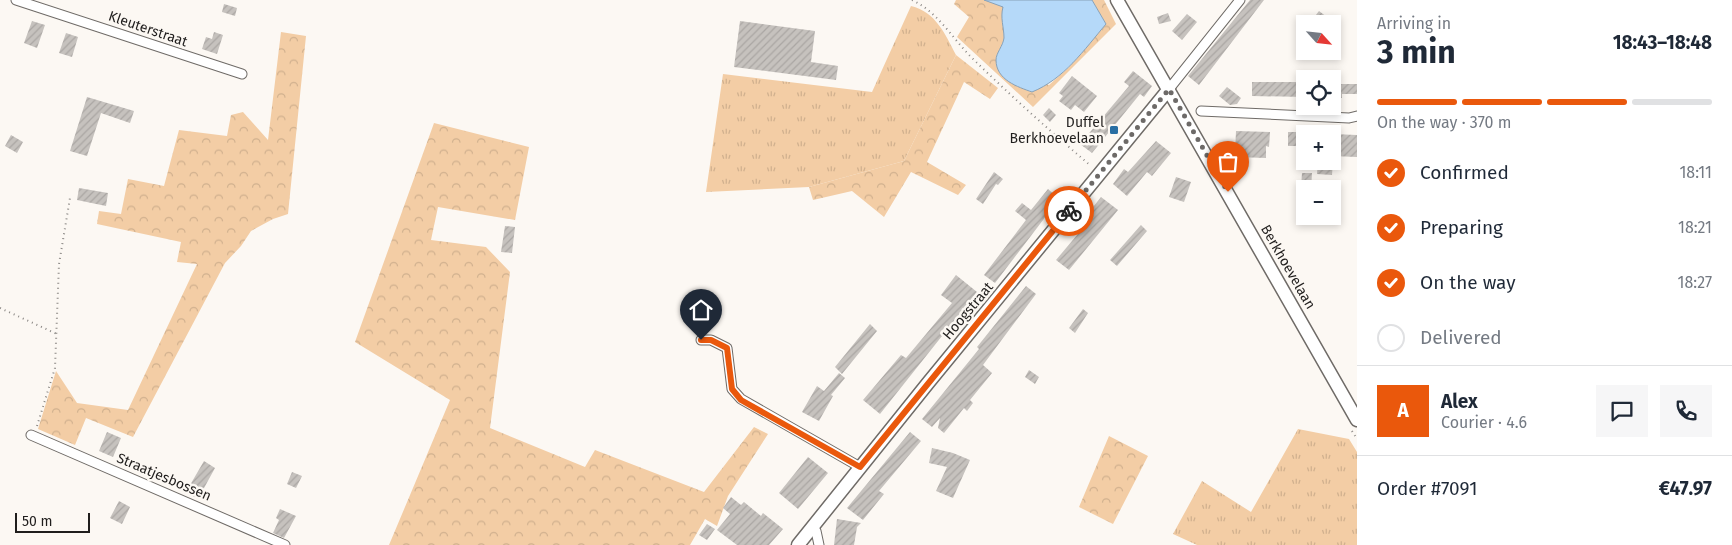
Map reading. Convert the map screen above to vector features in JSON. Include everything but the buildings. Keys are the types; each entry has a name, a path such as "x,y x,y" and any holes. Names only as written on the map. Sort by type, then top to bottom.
{"street":[{"name":"Kleuterstraat","path":"16,0 242,74"},
{"name":"Berkhoevelaan","path":"1117,0 1357,420"},
{"name":"Hoogstraat","path":"798,545 1240,0"},
{"path":"1201,110 1349,118 1357,116"},
{"path":"701,340 711,340 727,348 732,389 741,400 860,467"},
{"name":"Straatjesbossen","path":"31,435 285,545"},
{"path":"812,528 816,531 819,545"}],"path":[{"path":"912,0 938,18 953,39 1100,174"},
{"path":"31,435 35,431 55,368 59,264 70,198"},
{"path":"0,308 57,334"}],"green space":[{"path":"956,0 984,0 1003,6 1004,39 996,60 1049,85 1069,67 1106,24 1092,0 1104,0 1116,24 1033,107 957,37 969,17 954,4"},
{"path":"911,6 927,13 939,25 956,55 904,161 809,187 706,192 723,74 872,92"},
{"path":"281,32 306,36 288,214 273,219 251,231 241,246 225,263 133,437 86,418 75,445 38,429 56,371 77,403 128,410 197,264 177,262 181,242 97,224 99,211 121,214 128,179 164,186 179,130 227,136 231,115 243,112 268,140"},
{"path":"956,55 998,88 990,99 964,82 927,162 966,185 958,195 911,172 884,217 852,191 813,200 809,187 904,161"},
{"path":"434,123 529,147 515,220 438,207 431,240 486,247 510,272 490,428 585,467 595,450 704,492 754,427 768,434 728,496 717,526 705,519 690,545 389,545 450,400 355,342"},
{"path":"1298,429 1349,439 1357,452 1357,545 1197,545 1173,534 1202,481 1251,512"},
{"path":"1109,436 1148,456 1113,524 1079,507"}],"water":[{"path":"984,0 1092,0 1106,24 1064,72 1032,92 1009,82 1000,73 996,60 1004,38 1003,7"}],"way so far":[{"path":"1069,211 1169,89 1228,192"}],"place":[{"name":"Duffel Berkhoevelaan","path":"1114,130"}],"route":[{"path":"701,340 711,340 727,348 732,389 741,400 860,467 1069,211"}]}
